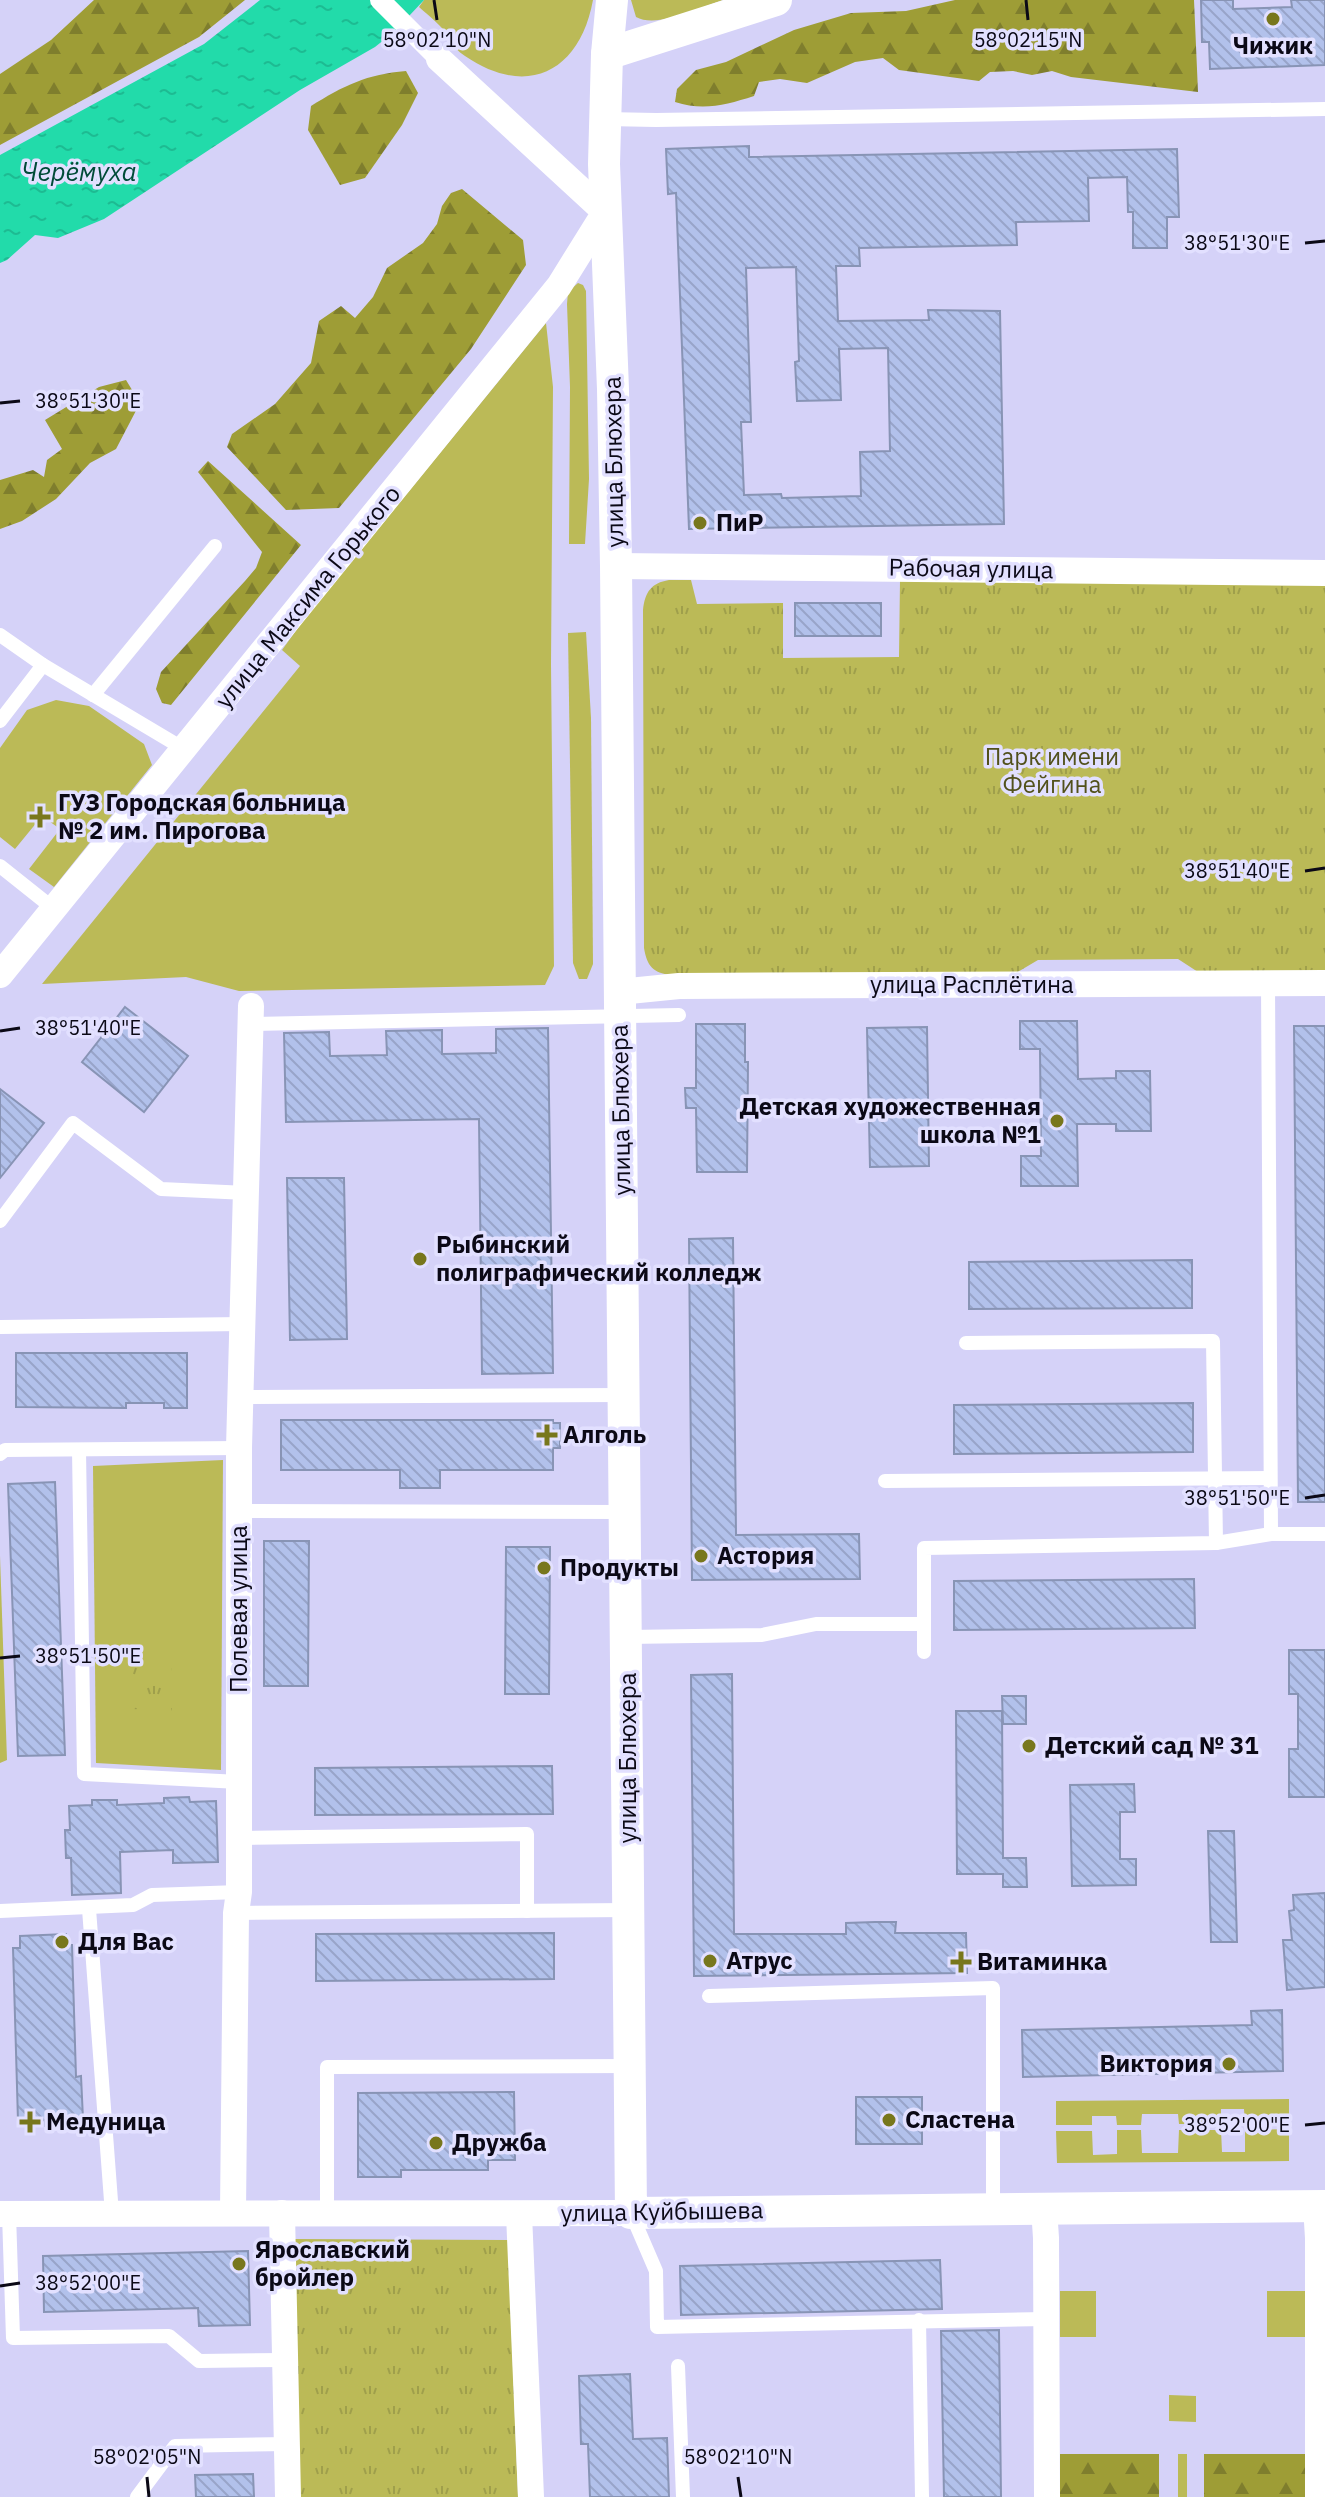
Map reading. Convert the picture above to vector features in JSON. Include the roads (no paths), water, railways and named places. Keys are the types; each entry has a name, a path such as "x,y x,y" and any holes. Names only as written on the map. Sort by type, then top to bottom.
{"street":[{"path":"380,0 439,59 605,212"},
{"name":"улица Блюхера","path":"612,0 607,54 605,212 613,389 616,566 631,2213"},
{"path":"607,54 719,10 776,0"},
{"name":"улица Максима Горького","path":"0,975 554,293 605,212"},
{"name":"Рабочая улица","path":"616,566 1325,573"},
{"name":"улица Расплётина","path":"619,1004 679,986 1325,983"},
{"name":"Полевая улица","path":"233,2212 239,1838 239,1448 251,1015"},
{"path":"1318,2497 1322,2305 1320,2206"},
{"name":"улица Куйбышева","path":"5,2214 519,2214 1320,2206"},
{"path":"1044,2208 1047,2497"},
{"path":"282,2213 288,2497"},
{"path":"519,2214 531,2497"}],"lane":[{"path":"605,119 1325,109"},
{"path":"93,695 215,546"},
{"path":"0,635 43,665 184,749"},
{"path":"0,721 43,665"},
{"path":"0,866 54,909"},
{"path":"1268,983 1271,1534"},
{"path":"251,1015 619,1004 679,1015"},
{"path":"0,1221 73,1123 161,1189 247,1193"},
{"path":"0,1327 243,1324"},
{"path":"966,1343 1213,1341 1216,1543"},
{"path":"241,1397 625,1395"},
{"path":"0,1454 5,1450 239,1448"},
{"path":"79,1450 84,1774 239,1782"},
{"path":"885,1481 1270,1478"},
{"path":"239,1511 626,1512"},
{"path":"924,1652 924,1548 1216,1543 1271,1534 1325,1534"},
{"path":"627,1637 762,1635 816,1624 924,1624"},
{"path":"239,1838 527,1834 527,1911"},
{"path":"0,1911 133,1905 152,1895 237,1903 527,1911 628,1910"},
{"path":"89,1909 112,2214"},
{"path":"709,1996 993,1988 993,2209"},
{"path":"327,2213 327,2067 630,2066"},
{"path":"631,2213 656,2271 657,2327 1046,2319"},
{"path":"5,2214 6,2338 169,2336 199,2361 285,2360"},
{"path":"919,2320 922,2497"},
{"path":"678,2366 683,2497"},
{"path":"137,2497 175,2446 287,2444"}],"water":[{"name":"Черёмуха","path":"260,0 424,0 375,47 300,90 104,219 58,238 35,235 0,263 0,155 204,44"}],"place":[{"name":"Чижик","path":"1273,19"},
{"name":"ПиР","path":"700,523"},
{"name":"ГУЗ Городская больница № 2 им. Пирогова","path":"40,817"},
{"name":"Детская художественная школа №1","path":"1057,1121"},
{"name":"Рыбинский полиграфический колледж","path":"420,1259"},
{"name":"Алголь","path":"547,1435"},
{"name":"Астория","path":"701,1556"},
{"name":"Продукты","path":"544,1568"},
{"name":"Детский сад № 31","path":"1029,1746"},
{"name":"Для Вас","path":"62,1942"},
{"name":"Атрус","path":"710,1961"},
{"name":"Витаминка","path":"961,1962"},
{"name":"Виктория","path":"1229,2064"},
{"name":"Сластена","path":"889,2120"},
{"name":"Медуница","path":"30,2122"},
{"name":"Дружба","path":"436,2143"},
{"name":"Ярославский бройлер","path":"239,2264"}],"park label":[{"name":"Парк имени Фейгина","path":"1052,771"}]}
